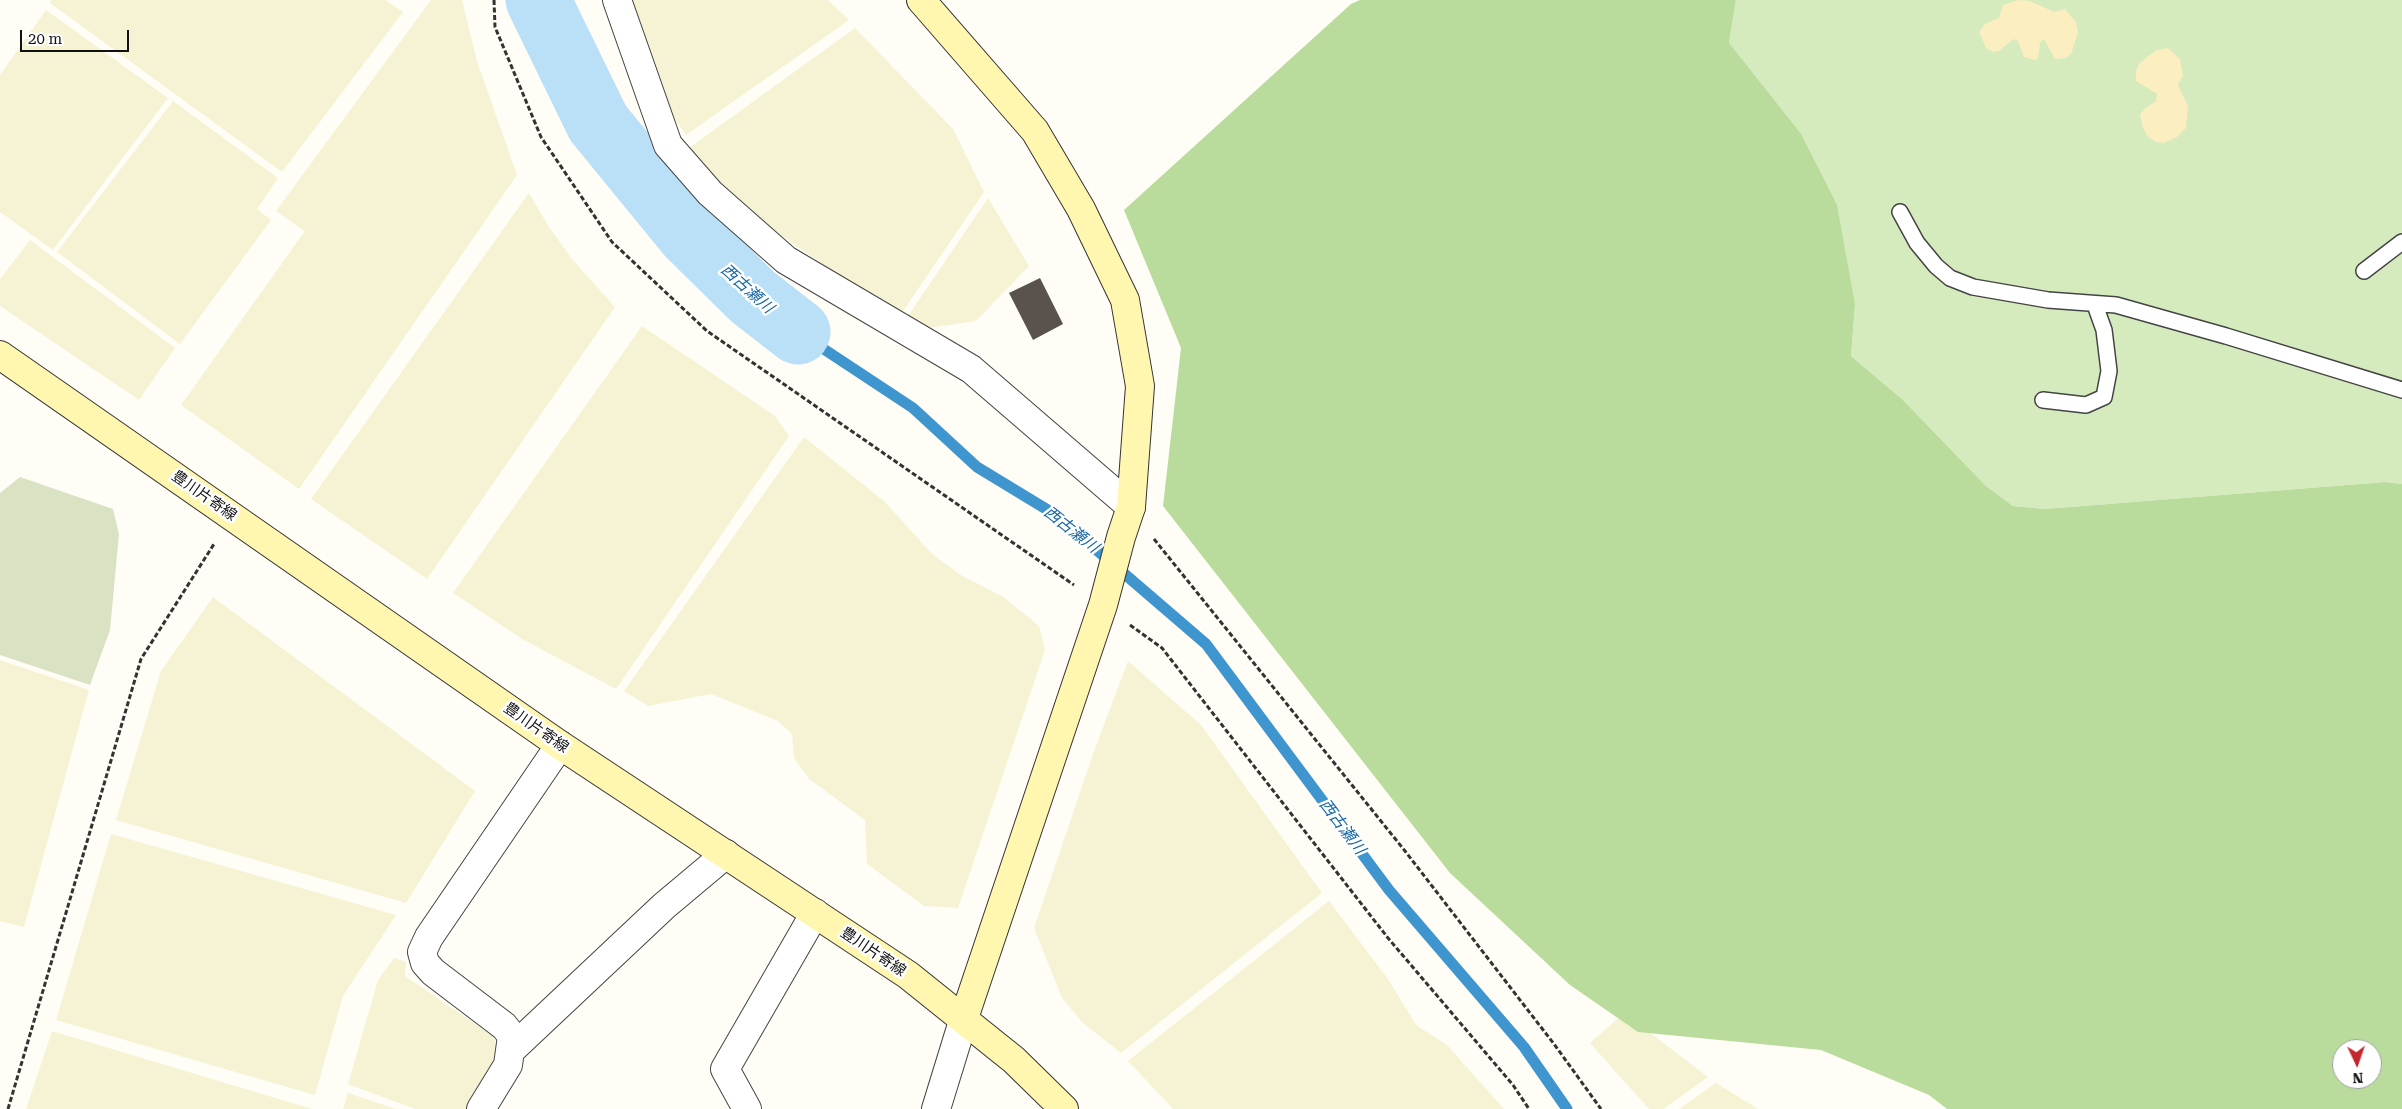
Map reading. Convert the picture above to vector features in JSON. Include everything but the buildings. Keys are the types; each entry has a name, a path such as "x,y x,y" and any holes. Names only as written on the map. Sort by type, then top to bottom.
{"main road":[{"path":"921,0 1035,131 1081,210 1125,300 1140,386 1131,507 1105,598 964,1018"},
{"name":"豊川片寄線","path":"0,355 560,745 908,975 1014,1060 1064,1109"}],"street":[{"path":"617,0 668,145 710,194 786,260 971,369 1131,507"},
{"path":"481,1109 508,1065 512,1036 504,1026 433,972 425,963 422,952 429,937 560,745"},
{"path":"511,1050 664,906 726,854"},
{"path":"747,1109 725,1069 815,913"},
{"path":"936,1109 964,1018"}],"lane":[{"path":"1900,212 1917,243 1936,266 1950,278 1973,287 2095,305 2116,305 2402,390"},
{"path":"2364,271 2402,242"},
{"path":"2043,400 2086,405 2104,397 2109,371 2104,330 2095,305"}],"path":[{"path":"494,0 495,27 541,137 612,242 707,331 1105,598 1162,648 1388,938 1513,1085 1529,1109"},
{"path":"1131,507 1166,556 1405,852 1548,1036 1601,1109"},
{"path":"8,1109 141,659 232,516"}],"shaded area":[{"path":"52,0 385,0 403,12 282,172 50,3"},
{"path":"431,0 462,0 477,61 517,175 299,489 181,405 305,231 276,211"},
{"path":"625,0 828,0 849,20 686,135 655,92"},
{"path":"46,10 168,98 53,250 0,212 0,75"},
{"path":"855,28 953,129 984,192 899,317 769,227 726,190 689,148"},
{"path":"173,101 278,178 257,209 271,220 180,344 57,252"},
{"path":"529,193 549,227 572,259 615,307 427,579 311,499"},
{"path":"988,198 1029,266 976,321 921,329 906,319"},
{"path":"30,240 175,348 139,400 0,306 0,279"},
{"path":"642,326 775,416 789,436 616,689 522,639 453,593"},
{"path":"804,437 885,502 933,555 961,575 1005,598 1039,626 1045,650 958,908 924,906 867,864 865,820 809,779 794,758 792,734 778,721 711,694 648,706 624,691"},
{"path":"213,597 475,791 406,903 116,820 161,671"},
{"path":"0,660 89,690 24,927 0,921"},
{"path":"1128,661 1201,725 1322,893 1121,1053 1083,1023 1062,998 1034,928 1093,754"},
{"path":"111,834 396,915 343,996 315,1095 56,1020"},
{"path":"1329,901 1388,979 1416,1025 1447,1045 1504,1109 1173,1109 1128,1061"},
{"path":"394,958 406,962 405,976 493,1036 499,1057 466,1109 415,1109 348,1084 378,980"},
{"path":"1624,1013 1708,1077 1663,1109 1649,1109 1590,1043"},
{"path":"52,1031 312,1109 26,1109"},
{"path":"1716,1083 1758,1109 1679,1109"},
{"path":"348,1093 396,1109 343,1109"}],"green space":[{"path":"1360,0 1736,0 1729,43 1801,134 1837,205 1855,305 1851,356 1903,400 1986,486 2013,506 2045,509 2385,482 2402,484 2402,1109 1947,1109 1929,1095 1821,1050 1638,1032 1570,985 1450,873 1163,506 1181,348 1124,210 1351,4"},
{"path":"1736,0 2402,0 2402,484 2385,482 2045,509 2013,506 1986,486 1903,400 1851,356 1855,305 1729,43"},
{"path":"20,477 113,509 119,534 110,630 90,685 0,655 0,493"}],"sand":[{"path":"2018,0 2030,1 2054,12 2065,9 2076,22 2078,33 2071,54 2066,58 2055,59 2044,39 2040,43 2038,58 2035,60 2024,57 2018,41 2014,39 1999,51 1993,52 1986,48 1979,32 1985,24 1999,18 2003,5"},
{"path":"2168,48 2180,59 2183,75 2178,85 2188,106 2186,128 2177,137 2164,143 2156,142 2148,137 2143,128 2140,114 2156,101 2157,94 2136,81 2136,71 2139,64 2148,56 2157,50"}],"waterway":[{"name":"西古瀬川","path":"538,0 598,123 688,233 753,297 798,332"},
{"name":"西古瀬川","path":"798,332 913,408 977,467 1056,515 1206,644 1389,890 1524,1047 1567,1109"}]}
